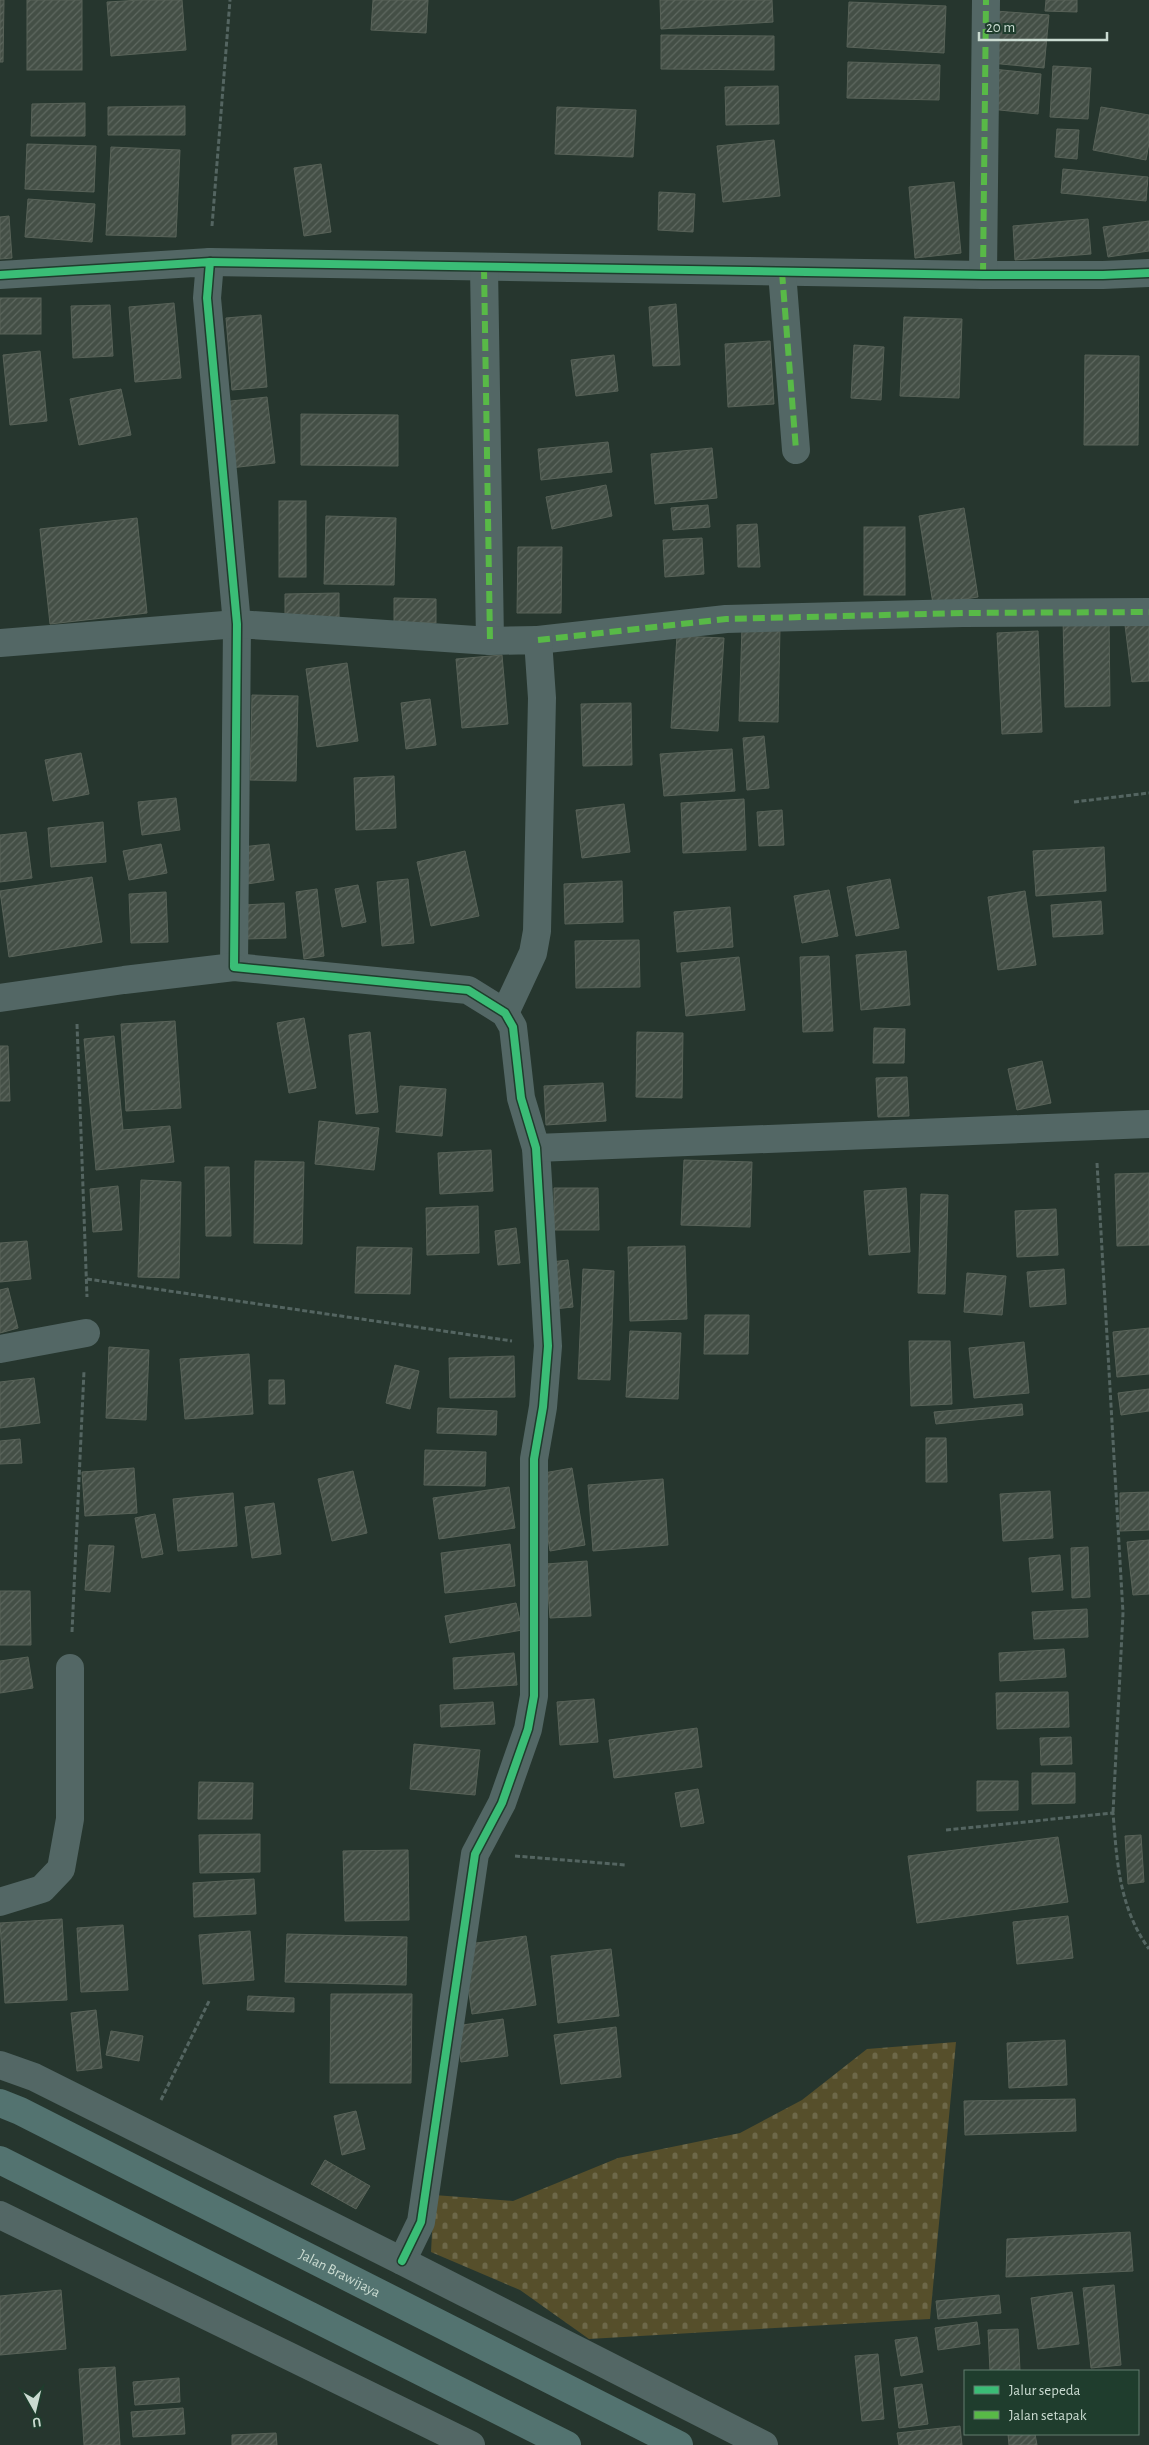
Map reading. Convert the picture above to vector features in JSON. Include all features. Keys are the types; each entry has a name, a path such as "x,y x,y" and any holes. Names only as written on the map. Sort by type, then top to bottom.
{"highway":[{"name":"Jalan Brawijaya","path":"0,2103 20,2111 679,2445"},
{"path":"0,2160 567,2445"}],"street":[{"path":"983,274 986,0"},
{"path":"210,262 207,298 237,624 234,967"},
{"path":"0,275 210,262 1103,276 1149,273"},
{"path":"484,266 490,641"},
{"path":"782,272 796,450"},
{"path":"0,643 237,624 490,641 538,640 726,619 963,613 1149,612"},
{"path":"505,1013 533,953 538,932 542,698 538,640"},
{"path":"0,998 124,980 234,967 468,990 505,1013 513,1027 520,1098 536,1148 548,1346 543,1407 534,1459 534,1696 528,1729 502,1803 475,1854 421,2222 402,2260"},
{"path":"536,1148 1149,1124"},
{"path":"0,1349 86,1333"},
{"path":"0,1902 42,1889 61,1869 70,1819 70,1668"},
{"path":"0,2065 34,2077 402,2260 764,2445"},
{"path":"0,2215 425,2433 471,2445"}],"path":[{"path":"210,262 230,0"},
{"path":"1074,802 1149,793"},
{"path":"1094,1125 1123,1613 1113,1813 1117,1862 1125,1905 1140,1936 1149,1949"},
{"path":"87,1280 548,1346"},
{"path":"946,1830 1113,1813"},
{"path":"475,1854 626,1865"},
{"path":"145,2133 210,1999"}],"green space":[{"path":"956,2042 930,2319 589,2339 520,2290 431,2252 434,2195 513,2201 618,2158 740,2133 802,2100 867,2049"}],"building":[{"path":"0,0 4,0 3,62 0,62"},
{"path":"27,0 82,0 82,70 27,70"},
{"path":"182,0 186,50 111,56 107,2"},
{"path":"373,0 428,0 426,33 371,30"},
{"path":"660,0 772,0 773,22 661,29"},
{"path":"1046,0 1077,0 1077,12 1045,11"},
{"path":"849,2 946,6 944,53 847,47"},
{"path":"995,11 1049,15 1044,68 990,63"},
{"path":"661,35 774,36 774,70 661,69"},
{"path":"848,62 940,65 939,100 847,98"},
{"path":"1053,66 1091,68 1088,119 1050,117"},
{"path":"993,69 1041,74 1038,114 990,109"},
{"path":"778,86 779,124 726,125 725,87"},
{"path":"85,103 85,136 31,136 32,104"},
{"path":"185,106 185,135 108,135 108,107"},
{"path":"557,107 636,110 633,157 555,154"},
{"path":"1101,107 1149,115 1149,143 1146,160 1093,150"},
{"path":"1057,129 1079,130 1077,159 1055,157"},
{"path":"774,140 780,196 723,202 717,146"},
{"path":"27,144 96,146 94,192 25,189"},
{"path":"111,147 180,150 176,237 106,235"},
{"path":"321,164 331,232 304,236 294,168"},
{"path":"1063,169 1148,177 1146,201 1061,193"},
{"path":"954,182 961,253 915,258 909,187"},
{"path":"659,192 695,194 693,232 658,230"},
{"path":"28,199 95,204 92,242 25,237"},
{"path":"9,216 12,258 0,259 0,217"},
{"path":"1088,219 1091,254 1015,260 1013,226"},
{"path":"1149,221 1149,251 1108,257 1103,227"},
{"path":"0,298 41,298 41,334 0,334"},
{"path":"174,303 181,378 135,382 129,307"},
{"path":"676,304 680,365 653,366 649,307"},
{"path":"110,305 113,356 73,358 71,306"},
{"path":"261,315 267,387 232,390 226,318"},
{"path":"904,317 962,319 959,398 900,396"},
{"path":"770,341 774,404 728,407 725,344"},
{"path":"854,345 884,347 881,400 851,398"},
{"path":"40,351 47,421 10,425 3,355"},
{"path":"614,355 618,391 576,396 571,360"},
{"path":"1085,355 1139,356 1138,445 1084,445"},
{"path":"121,389 131,435 79,445 70,399"},
{"path":"267,397 275,463 230,468 222,402"},
{"path":"301,414 398,415 398,466 301,465"},
{"path":"608,442 612,472 541,480 538,449"},
{"path":"712,448 717,498 655,504 651,454"},
{"path":"606,485 612,516 552,529 546,497"},
{"path":"279,501 306,501 306,577 279,577"},
{"path":"708,505 710,527 673,530 671,508"},
{"path":"964,508 978,597 933,604 919,516"},
{"path":"326,516 396,518 394,585 324,584"},
{"path":"137,518 147,613 50,624 40,529"},
{"path":"757,524 760,567 738,567 737,525"},
{"path":"864,527 905,527 905,595 864,595"},
{"path":"702,538 704,574 665,577 663,540"},
{"path":"518,547 562,547 561,613 517,613"},
{"path":"339,593 339,618 285,618 285,594"},
{"path":"394,598 436,599 436,623 394,622"},
{"path":"1109,617 1110,706 1065,707 1063,618"},
{"path":"1149,622 1149,681 1132,682 1125,625"},
{"path":"742,627 780,628 778,722 739,721"},
{"path":"1038,631 1042,732 1002,734 997,633"},
{"path":"677,636 724,638 718,731 671,728"},
{"path":"502,655 508,724 462,728 456,659"},
{"path":"347,663 358,741 317,747 306,669"},
{"path":"252,695 298,696 296,781 250,780"},
{"path":"430,699 436,745 406,749 401,703"},
{"path":"631,703 632,765 583,766 581,704"},
{"path":"764,736 769,788 747,790 743,738"},
{"path":"732,749 735,791 664,796 660,754"},
{"path":"81,753 89,794 53,801 45,760"},
{"path":"394,776 396,828 356,830 354,778"},
{"path":"176,798 180,830 142,835 138,802"},
{"path":"744,799 746,850 683,853 681,803"},
{"path":"624,804 630,852 582,858 576,810"},
{"path":"782,810 784,845 759,846 757,812"},
{"path":"103,822 106,862 51,867 48,828"},
{"path":"26,832 32,878 0,882 0,835"},
{"path":"161,844 167,873 129,880 123,851"},
{"path":"269,844 274,880 247,884 242,847"},
{"path":"1104,847 1106,891 1036,896 1033,851"},
{"path":"465,851 479,916 431,926 417,862"},
{"path":"92,877 102,942 9,957 0,891"},
{"path":"408,879 414,943 382,946 377,882"},
{"path":"890,879 899,928 856,936 847,887"},
{"path":"622,881 623,922 565,924 564,884"},
{"path":"358,885 366,922 342,927 335,889"},
{"path":"317,889 324,956 304,959 296,892"},
{"path":"829,890 838,936 802,943 794,896"},
{"path":"1025,891 1036,965 998,970 988,897"},
{"path":"166,892 168,942 131,943 129,894"},
{"path":"1101,901 1103,934 1053,937 1051,905"},
{"path":"284,903 286,938 244,939 242,905"},
{"path":"730,907 733,947 677,952 674,912"},
{"path":"639,940 640,987 576,988 575,941"},
{"path":"906,951 910,1005 861,1010 856,955"},
{"path":"829,956 833,1031 803,1032 800,957"},
{"path":"739,957 745,1010 686,1016 681,963"},
{"path":"304,1018 316,1088 289,1093 277,1023"},
{"path":"175,1021 181,1108 126,1111 121,1024"},
{"path":"874,1028 905,1029 904,1063 873,1063"},
{"path":"370,1032 378,1112 356,1114 349,1035"},
{"path":"637,1032 683,1033 682,1098 636,1097"},
{"path":"114,1036 123,1130 170,1126 174,1162 96,1170 84,1039"},
{"path":"0,1046 8,1046 10,1101 0,1101"},
{"path":"1042,1061 1051,1103 1017,1110 1008,1069"},
{"path":"907,1077 909,1116 878,1117 876,1078"},
{"path":"603,1083 606,1121 546,1125 544,1086"},
{"path":"400,1086 446,1089 442,1136 396,1132"},
{"path":"319,1121 379,1128 374,1170 315,1164"},
{"path":"491,1150 493,1191 440,1194 438,1153"},
{"path":"684,1160 752,1162 750,1227 681,1225"},
{"path":"255,1161 304,1162 302,1244 254,1243"},
{"path":"205,1167 229,1167 231,1236 206,1236"},
{"path":"1149,1173 1149,1245 1117,1246 1115,1174"},
{"path":"141,1180 181,1182 179,1278 138,1277"},
{"path":"118,1186 122,1230 93,1232 90,1189"},
{"path":"554,1188 598,1188 599,1230 554,1230"},
{"path":"906,1188 910,1252 869,1255 864,1191"},
{"path":"921,1194 948,1195 945,1294 918,1293"},
{"path":"478,1206 479,1253 427,1255 426,1208"},
{"path":"1056,1209 1058,1255 1017,1257 1015,1211"},
{"path":"516,1228 520,1263 498,1265 495,1231"},
{"path":"27,1241 31,1279 0,1282 0,1243"},
{"path":"685,1246 687,1319 630,1321 628,1247"},
{"path":"357,1247 412,1248 410,1294 355,1293"},
{"path":"568,1260 573,1307 554,1309 551,1262"},
{"path":"583,1269 614,1271 610,1380 578,1379"},
{"path":"1064,1269 1066,1304 1030,1307 1027,1272"},
{"path":"967,1273 1006,1276 1002,1315 964,1312"},
{"path":"8,1288 18,1328 0,1333 0,1290"},
{"path":"705,1315 749,1315 748,1354 704,1354"},
{"path":"1149,1328 1149,1374 1117,1377 1113,1332"},
{"path":"630,1331 681,1333 678,1399 626,1397"},
{"path":"909,1341 950,1341 952,1404 911,1406"},
{"path":"1024,1342 1029,1393 974,1398 969,1348"},
{"path":"109,1347 149,1350 146,1420 106,1418"},
{"path":"249,1354 253,1414 185,1419 180,1359"},
{"path":"514,1356 515,1397 450,1398 449,1358"},
{"path":"395,1365 419,1371 410,1409 386,1403"},
{"path":"34,1378 40,1423 0,1428 0,1382"},
{"path":"269,1380 284,1380 285,1404 269,1404"},
{"path":"1149,1389 1149,1411 1121,1415 1118,1393"},
{"path":"1022,1404 1023,1415 936,1424 934,1412"},
{"path":"438,1408 497,1411 496,1435 437,1433"},
{"path":"926,1438 946,1438 947,1482 926,1482"},
{"path":"20,1439 22,1463 0,1464 0,1441"},
{"path":"425,1450 486,1452 485,1486 424,1485"},
{"path":"134,1468 137,1513 85,1516 82,1472"},
{"path":"572,1468 585,1545 550,1551 538,1474"},
{"path":"353,1471 367,1533 332,1541 318,1479"},
{"path":"663,1479 668,1545 593,1551 588,1485"},
{"path":"509,1487 515,1528 439,1539 433,1498"},
{"path":"1050,1491 1053,1538 1003,1541 1000,1494"},
{"path":"1149,1492 1149,1530 1120,1531 1120,1493"},
{"path":"233,1493 237,1546 178,1551 173,1499"},
{"path":"274,1503 281,1554 252,1558 245,1507"},
{"path":"155,1514 163,1554 142,1558 135,1518"},
{"path":"1149,1540 1149,1594 1133,1595 1127,1542"},
{"path":"510,1544 515,1586 445,1593 441,1553"},
{"path":"89,1545 114,1546 110,1592 85,1590"},
{"path":"1088,1547 1090,1597 1072,1598 1071,1548"},
{"path":"1060,1555 1063,1590 1032,1592 1029,1558"},
{"path":"587,1561 591,1616 550,1618 546,1564"},
{"path":"0,1591 30,1591 31,1645 0,1645"},
{"path":"516,1603 522,1630 450,1643 445,1616"},
{"path":"1087,1609 1088,1637 1034,1639 1032,1612"},
{"path":"1064,1649 1066,1677 1000,1681 999,1653"},
{"path":"514,1653 517,1685 454,1689 453,1658"},
{"path":"28,1657 33,1688 0,1693 0,1661"},
{"path":"1068,1692 1069,1727 997,1729 996,1693"},
{"path":"594,1699 598,1742 560,1745 557,1702"},
{"path":"493,1702 495,1724 441,1727 440,1705"},
{"path":"697,1728 702,1767 614,1778 609,1740"},
{"path":"1071,1737 1072,1764 1041,1765 1040,1738"},
{"path":"414,1744 480,1750 475,1795 410,1789"},
{"path":"1032,1773 1075,1773 1075,1803 1032,1804"},
{"path":"977,1781 1018,1781 1018,1810 977,1811"},
{"path":"199,1782 253,1783 252,1819 198,1819"},
{"path":"698,1789 704,1823 681,1827 675,1793"},
{"path":"260,1834 260,1872 200,1873 199,1835"},
{"path":"1141,1835 1144,1882 1128,1884 1125,1836"},
{"path":"1058,1837 1068,1902 917,1923 908,1856"},
{"path":"408,1850 409,1920 345,1921 343,1851"},
{"path":"254,1879 256,1914 194,1917 193,1883"},
{"path":"1068,1916 1073,1958 1017,1964 1013,1922"},
{"path":"62,1919 67,2000 5,2003 0,1923"},
{"path":"123,1925 128,1990 81,1992 77,1928"},
{"path":"250,1931 254,1980 203,1984 199,1935"},
{"path":"287,1934 407,1937 406,1985 285,1982"},
{"path":"526,1936 536,2005 472,2014 462,1945"},
{"path":"611,1949 619,2016 558,2023 551,1956"},
{"path":"331,1994 412,1994 411,2083 330,2083"},
{"path":"248,1996 294,1998 294,2012 247,2010"},
{"path":"96,2010 102,2068 77,2071 71,2013"},
{"path":"503,2019 508,2056 461,2062 456,2026"},
{"path":"616,2027 621,2077 561,2084 554,2035"},
{"path":"111,2031 143,2036 139,2061 106,2055"},
{"path":"1065,2040 1067,2085 1009,2088 1007,2043"},
{"path":"1075,2099 1076,2131 965,2135 964,2101"},
{"path":"356,2111 365,2149 342,2155 334,2116"},
{"path":"325,2160 370,2186 356,2209 311,2184"},
{"path":"1130,2232 1133,2271 1006,2277 1007,2239"},
{"path":"1114,2285 1121,2365 1091,2368 1083,2288"},
{"path":"61,2290 66,2349 0,2355 0,2296"},
{"path":"1072,2292 1079,2344 1038,2349 1031,2298"},
{"path":"999,2295 1001,2313 938,2319 936,2301"},
{"path":"977,2322 980,2344 938,2350 935,2328"},
{"path":"1018,2329 1020,2370 990,2370 988,2330"},
{"path":"917,2337 923,2372 901,2376 895,2340"},
{"path":"878,2354 884,2419 862,2421 855,2356"},
{"path":"115,2367 120,2445 84,2445 79,2369"},
{"path":"179,2378 180,2402 135,2405 133,2382"},
{"path":"922,2384 928,2424 899,2428 894,2388"},
{"path":"183,2408 185,2434 133,2437 131,2412"},
{"path":"960,2426 962,2445 899,2445 897,2433"},
{"path":"276,2433 277,2445 232,2445 232,2435"},
{"path":"1008,2435 1035,2435 1037,2445 1009,2445"}],"marked path":[{"path":"983,275 986,0"},
{"path":"484,267 490,641"},
{"path":"782,272 796,450"},
{"path":"538,640 726,619 963,613 1149,612"}],"cycle path":[{"path":"210,262 983,275 1149,273"},
{"path":"0,275 210,262 207,298 237,624 234,967 468,990 505,1013 513,1027 521,1098 536,1148 548,1346 543,1407 534,1459 534,1696 528,1729 502,1803 475,1854 421,2222 402,2261"}]}
